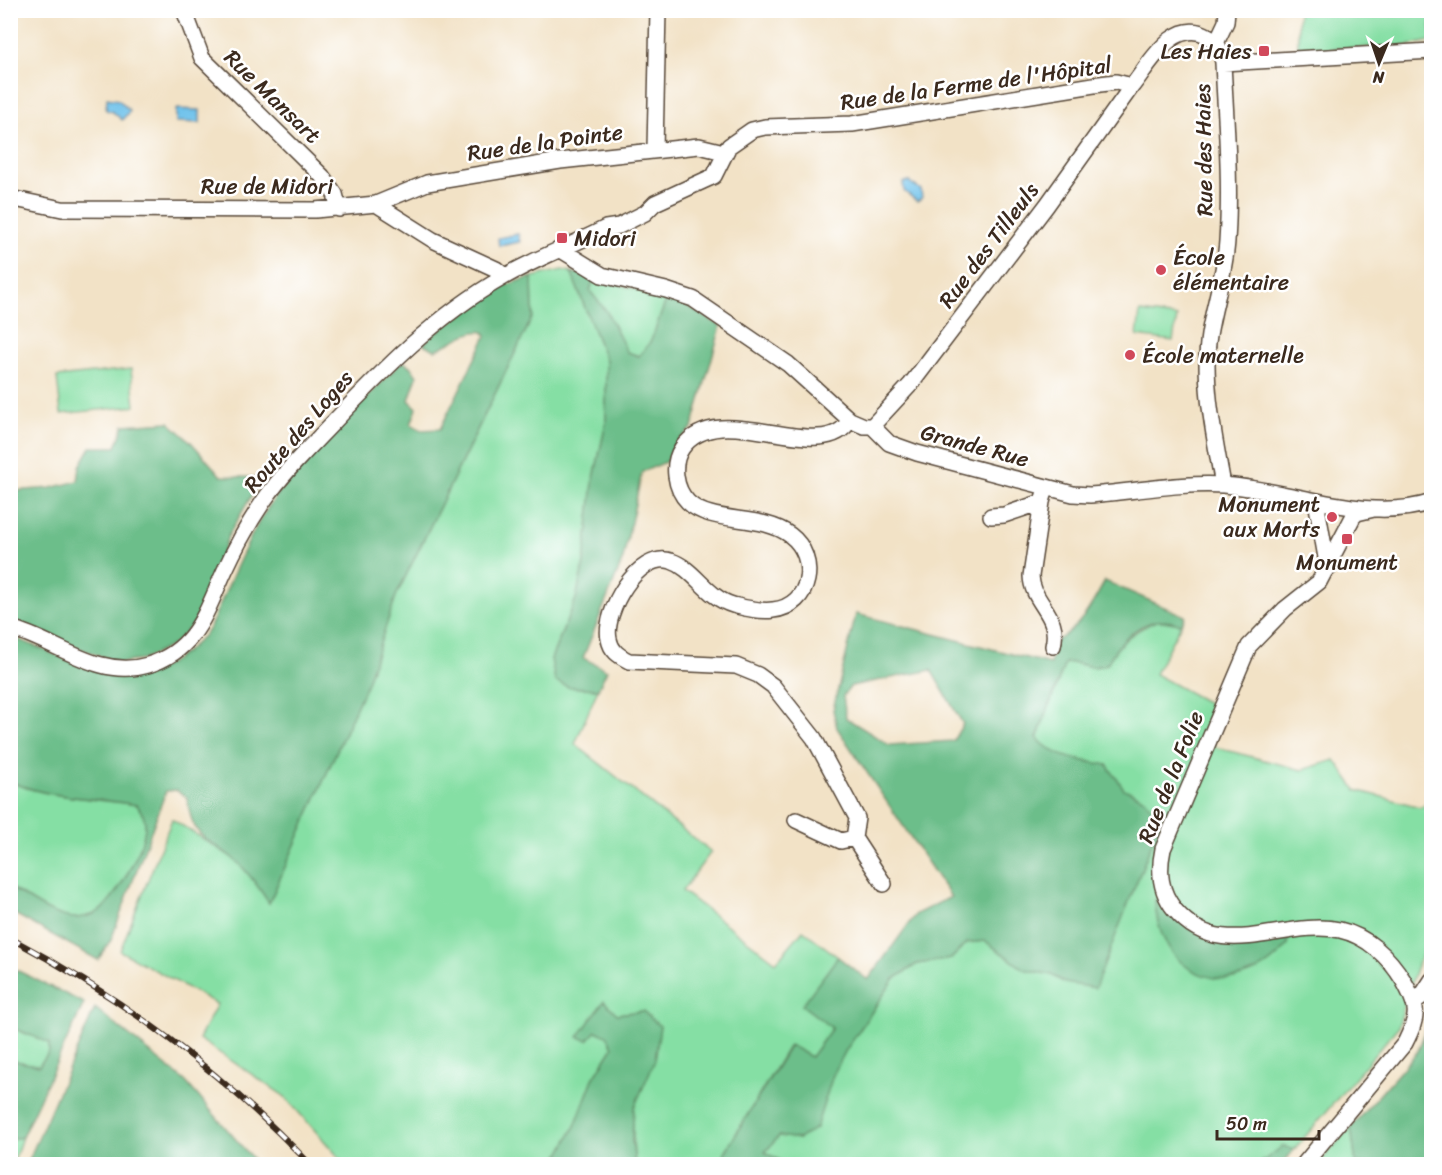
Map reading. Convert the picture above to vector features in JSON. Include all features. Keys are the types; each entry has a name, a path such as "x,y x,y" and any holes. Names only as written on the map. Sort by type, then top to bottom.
{"street":[{"name":"Rue Mansart","path":"184,10 202,58 322,176 335,194 339,209"},
{"path":"655,149 658,10"},
{"path":"1227,10 1226,22 1216,43 1221,49 1223,63 1431,51"},
{"name":"Rue de la Ferme de l'Hôpital","path":"562,251 606,228 633,219 645,213 655,203 685,192 714,176 724,152 739,137 765,128 844,125 1100,84 1116,82 1132,86 1170,39 1178,33 1197,32 1216,43"},
{"name":"Rue des Haies","path":"1223,63 1230,192 1227,243 1209,337 1208,356 1212,410 1223,485"},
{"name":"Rue des Tilleuls","path":"872,426 911,384 1047,205 1132,86"},
{"name":"Rue de la Pointe","path":"376,204 427,183 655,149 699,146 724,152"},
{"name":"Rue de Midori","path":"10,198 62,209 339,209 376,204"},
{"path":"376,204 433,240 496,269 504,276"},
{"name":"Grande Rue","path":"562,251 602,274 693,299 788,364 850,420 864,426 872,426 889,442 1044,495 1090,495 1223,485 1374,509 1412,509 1431,502"},
{"name":"Route des Loges","path":"10,628 23,631 85,661 112,666 148,665 179,649 204,620 226,569 266,498 378,375 414,341 452,311 504,276 562,251"},
{"path":"850,420 841,431 818,437 730,428 701,430 681,450 676,477 680,492 689,504 706,512 768,523 799,543 808,567 807,582 796,602 773,610 729,604 712,594 679,563 662,558 645,563 630,578 617,605 608,637 618,655 629,662 736,666 758,675 773,686 814,738 857,818 854,838 884,884"},
{"path":"991,516 1004,515 1044,495"},
{"path":"1044,495 1031,580 1055,627 1053,646"},
{"path":"1316,501 1328,569"},
{"name":"Rue de la Folie","path":"1374,509 1357,513 1353,517 1328,569 1319,582 1285,609 1250,645 1163,849 1160,879 1172,905 1183,919 1214,935 1253,937 1320,928 1342,931 1362,939 1381,952 1395,968 1415,1001"},
{"path":"796,820 841,841 854,838"},
{"path":"1304,1164 1405,1043 1415,1022 1415,1001 1421,997 1431,980"}],"green space":[{"path":"1298,11 1431,11 1431,41 1407,46 1298,50"},
{"path":"562,270 571,272 606,361 606,423 593,483 584,563 576,599 551,659 568,687 598,689 575,744 711,852 682,891 776,962 803,930 838,957 832,1028 811,1057 789,1045 718,1164 635,1164 633,1126 643,1011 617,1014 607,1006 596,1031 608,1036 613,1047 593,1079 575,1126 555,1164 345,1164 284,1096 199,1039 217,1004 120,951 172,819 235,859 252,877 269,903 366,685 396,596 533,316 532,277"},
{"path":"571,272 594,277 590,291 607,312 627,352 639,356 651,341 667,298 680,302 721,326 692,428 675,444 666,462 642,472 623,559 583,658 607,670 598,689 568,687 555,681 551,659 576,599 584,563 593,483 606,423 606,361"},
{"path":"532,277 533,316 396,596 366,685 269,903 242,867 198,831 193,824 187,798 177,790 166,791 111,940 98,960 11,912 10,888 43,908 60,915 77,918 95,914 101,910 117,891 131,868 142,843 145,822 137,805 58,795 11,782 11,637 72,662 119,674 146,673 174,661 205,634 260,520 291,477 327,437 402,361 410,366 417,376 409,400 417,408 411,424 421,430 440,429 486,336 484,332 473,332 435,350 423,344 502,286"},
{"path":"594,277 667,298 651,341 639,356 627,352 590,291"},
{"path":"1140,312 1177,317 1173,341 1137,336"},
{"path":"131,369 135,406 61,414 57,377"},
{"path":"169,422 191,442 221,476 262,478 228,536 203,614 173,645 143,660 119,663 11,623 10,515 14,491 51,488 78,481 80,466 91,447 116,447 124,425"},
{"path":"1105,581 1185,616 1181,624 1160,621 1149,623 1134,631 1121,643 1107,664 1094,667 1065,663 1037,738 1060,754 1107,765 1124,789 1145,799 1161,820 1095,988 1065,983 1052,975 1024,969 985,941 966,943 951,959 917,964 894,979 846,1050 833,1075 816,1128 799,1139 779,1136 765,1152 786,1164 718,1164 790,1045 811,1057 832,1028 802,1005 837,958 868,980 916,914 951,897 837,728 833,710 856,614 1050,664 1056,641 1079,623","holes":["931,670 963,724 953,741 889,745 846,718 843,696 851,686"]},
{"path":"1158,620 1181,624 1155,674 1214,706 1214,747 1302,770 1335,760 1356,790 1420,807 1431,801 1431,937 1416,968 1398,1027 1294,1150 1283,1147 1259,1164 786,1164 765,1152 779,1136 799,1139 846,1050 894,979 917,964 951,959 966,943 985,941 1024,969 1052,975 1065,983 1128,899 1161,821 1145,799 1124,789 1107,765 1060,755 1037,739 1065,663 1094,667 1107,664 1128,638"},
{"path":"10,782 57,795 138,805 145,822 142,843 124,880 101,910 95,914 77,918 60,915 43,908 11,888"},
{"path":"1161,895 1189,929 1288,936 1288,945 1268,964 1247,975 1225,979 1204,975 1185,965 1170,949 1160,927 1155,900"},
{"path":"10,967 84,1003 22,1137 11,1139 11,1060 39,1066 49,1052 49,1043 11,1027"},
{"path":"604,1001 617,1014 643,1011 660,1026 655,1060 634,1108 632,1140 635,1164 555,1164 575,1126 593,1079 613,1047 607,1036 596,1031 588,1040 578,1037"},
{"path":"95,1008 185,1081 253,1159 245,1164 27,1164"},
{"path":"1431,1015 1431,1164 1356,1164 1351,1127 1418,1051"},
{"path":"10,1027 49,1043 49,1052 39,1066 11,1060"},
{"path":"1351,1127 1356,1164 1318,1164"},
{"path":"22,1137 13,1164 11,1164 10,1139"},
{"path":"1283,1146 1294,1150 1282,1164 1259,1164"}],"water":[{"path":"107,98 119,100 130,111 122,120 113,112 106,110"},
{"path":"176,109 200,110 200,123 176,122"},
{"path":"908,181 921,190 922,198 917,201 904,191 903,183"},
{"path":"518,234 520,242 499,246 498,238"}],"railway":[{"path":"10,938 93,986 169,1039 241,1098 310,1164"}],"place":[{"name":"Les Haies","path":"1264,51"},
{"name":"Midori","path":"562,238"},
{"name":"École élémentaire","path":"1161,270"},
{"name":"École maternelle","path":"1130,355"},
{"name":"Monument aux Morts","path":"1332,517"},
{"name":"Monument","path":"1347,539"}]}
